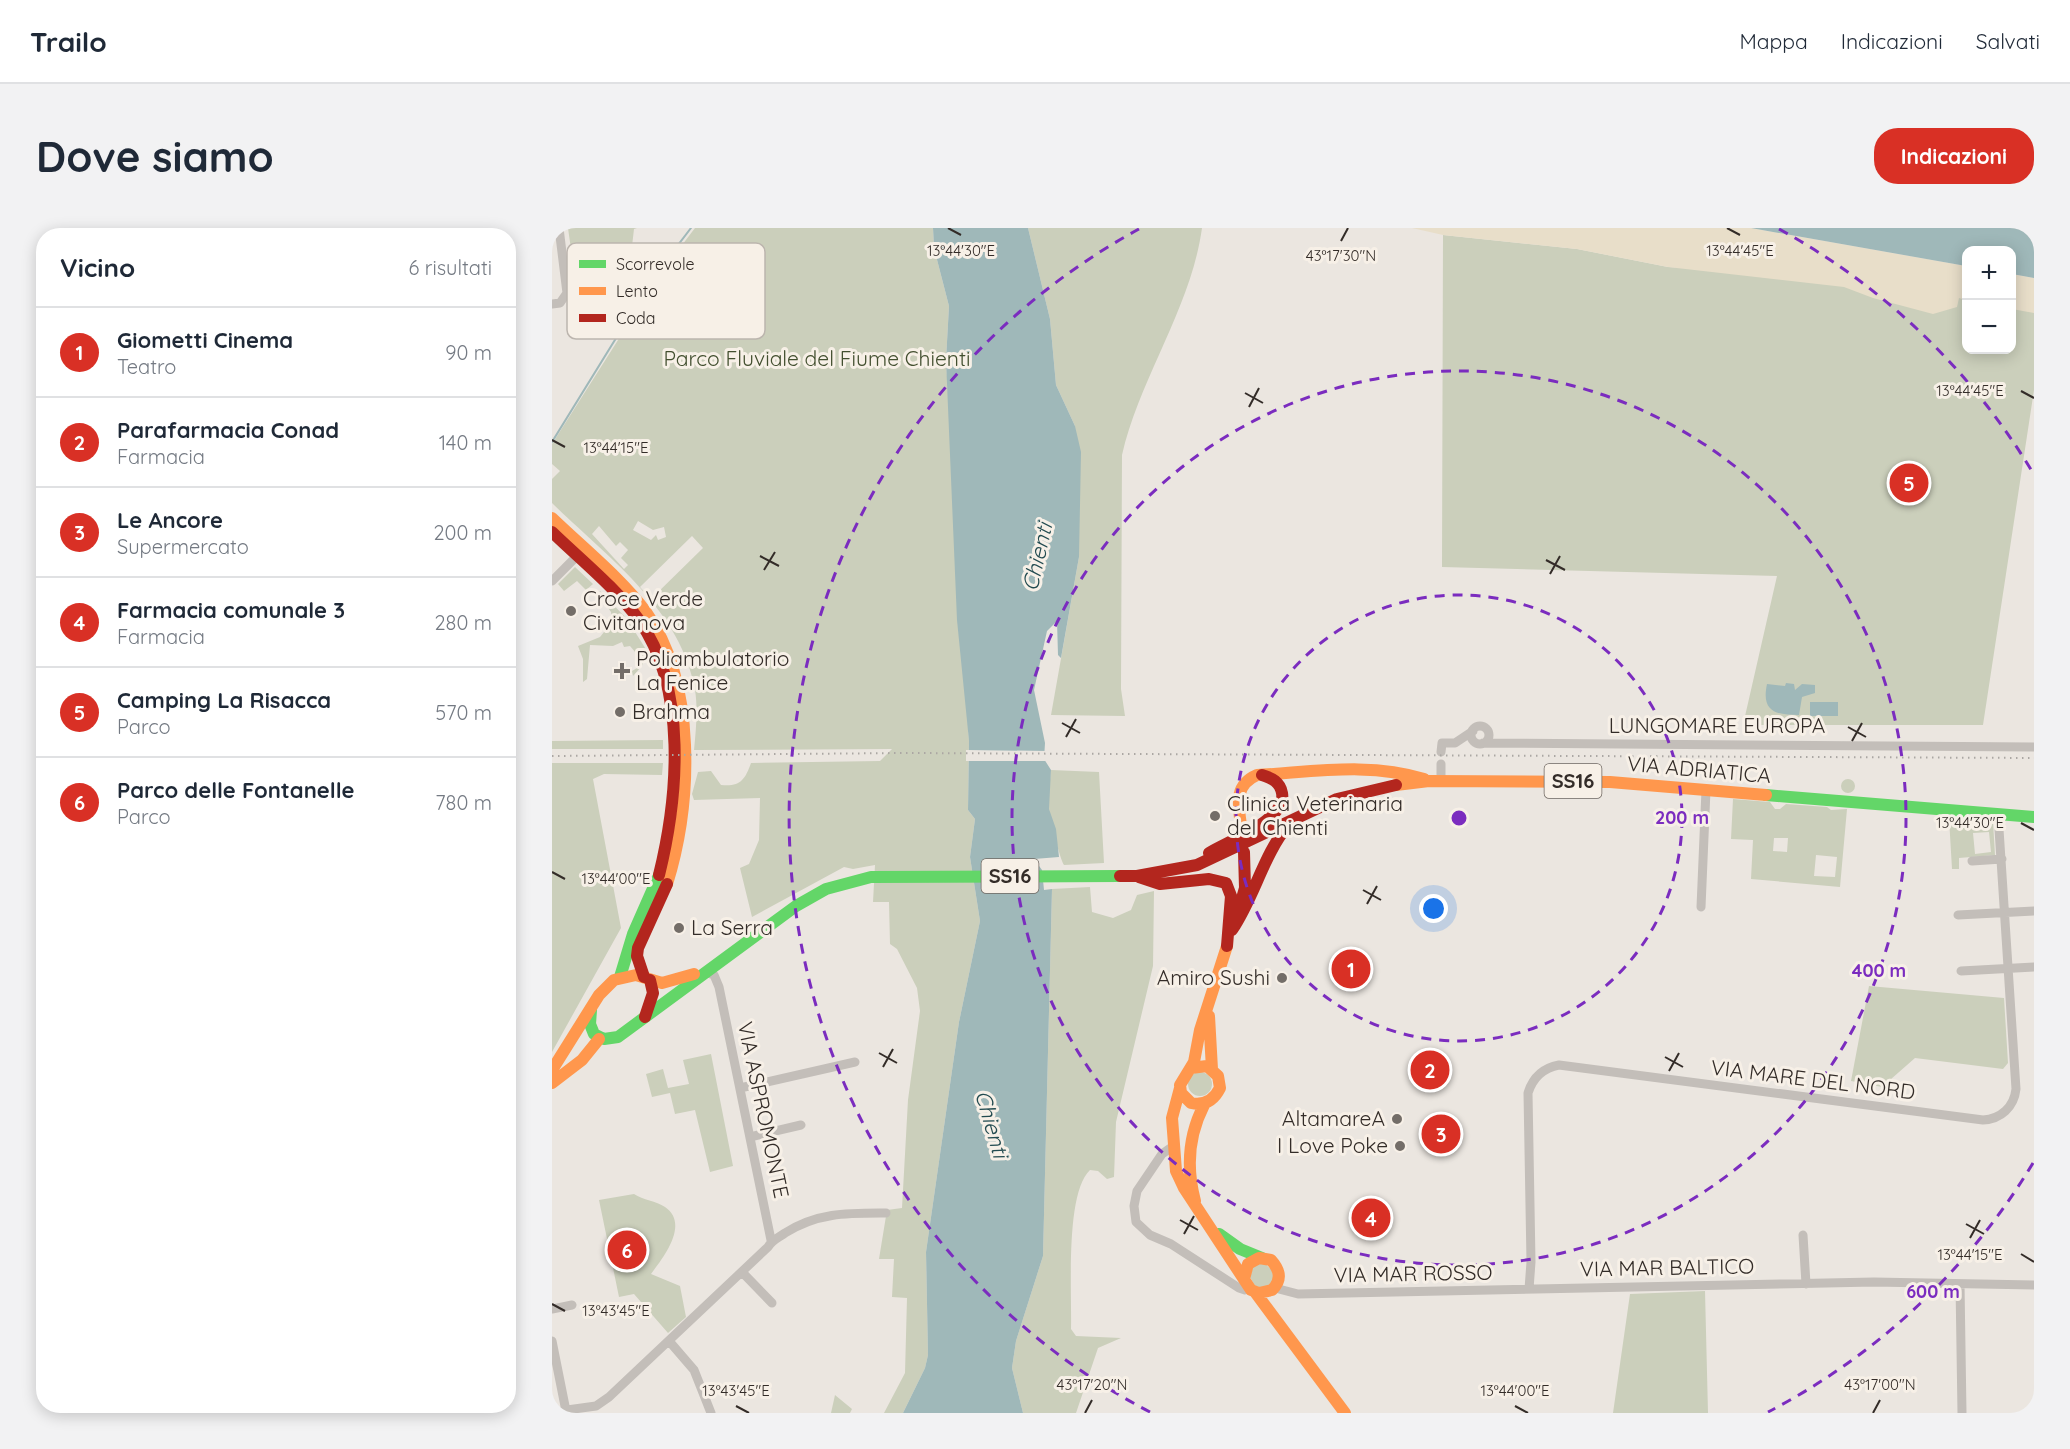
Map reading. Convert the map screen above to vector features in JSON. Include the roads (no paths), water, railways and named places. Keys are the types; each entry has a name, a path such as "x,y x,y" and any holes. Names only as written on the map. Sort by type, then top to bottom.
{"main road":[{"path":"552,518 634,613 652,643 667,680 673,731 671,804 665,850 651,897 630,942 620,977 606,987 552,1070"},
{"path":"552,532 577,556 639,603 659,632 676,675 682,712 678,838 668,880 637,956 654,993 644,1018"},
{"path":"1241,825 1237,801 1240,788 1248,778 1262,775 1342,770 1408,774 1435,781"},
{"path":"1197,865 1220,846 1271,819 1280,810 1283,797 1280,786 1273,779 1262,775"},
{"name":"VIA ADRIATICA","path":"1295,818 1324,804 1360,792 1435,781 1588,781 2034,817"},
{"path":"1232,930 1252,900 1276,840 1295,818"},
{"name":"SS16","path":"599,1039 618,1037 796,906 826,889 859,879 892,876 1133,876 1197,865 1295,818"},
{"path":"1244,852 1245,888 1191,1068 1183,1076 1172,1118 1172,1147 1180,1179 1199,1210 1250,1286 1273,1312 1345,1413"},
{"path":"1133,876 1160,884 1209,879 1226,883 1232,897 1225,930 1227,946"},
{"name":"SS16","path":"620,977 629,975 672,982 691,975 749,940"},
{"path":"1209,1005 1208,1043 1212,1069"},
{"path":"552,1083 582,1060 599,1039 589,1027 591,1010"},
{"path":"1191,1068 1203,1065 1212,1069 1219,1078 1220,1088 1214,1100 1204,1105 1195,1122 1190,1141 1191,1181 1199,1210"},
{"path":"1180,1088 1189,1102 1204,1105"},
{"path":"1212,1228 1228,1242 1276,1264 1276,1285 1271,1302 1273,1312"},
{"path":"1250,1286 1248,1264 1262,1258"},
{"path":"1250,1286 1266,1293 1276,1285"}],"street":[{"path":"556,303 567,293 559,228"},
{"path":"552,581 577,556"},
{"path":"1442,748 1455,743 1481,726 1508,744"},
{"path":"1473,731 1473,740 1483,744 1489,738 1489,733"},
{"name":"LUNGOMARE EUROPA","path":"1483,744 2034,747"},
{"path":"1435,781 1441,764"},
{"path":"1701,907 1706,790"},
{"path":"1998,814 2009,968"},
{"path":"1972,861 2002,859"},
{"path":"1958,915 2034,911"},
{"name":"VIA ASPROMONTE","path":"731,953 721,972 719,987 771,1240"},
{"path":"1961,971 2034,967"},
{"name":"VIA MARE DEL NORD","path":"1528,1289 1531,1262 1528,1093 1536,1077 1547,1068 1559,1065 1983,1120 1999,1117 2011,1106 2016,1089 2009,968"},
{"path":"705,972 714,975 719,987"},
{"path":"740,1088 855,1062"},
{"path":"750,1137 801,1125"},
{"path":"1172,1147 1162,1154 1137,1191 1134,1206 1136,1222 1150,1234 1186,1253 1239,1288 1245,1290 1250,1286"},
{"path":"552,1412 602,1402 742,1272 771,1240 804,1222 831,1214 886,1214"},
{"path":"1803,1235 1806,1284"},
{"path":"742,1272 772,1303"},
{"name":"VIA MAR BALTICO","path":"1528,1289 1806,1284 2034,1285"},
{"path":"1960,1284 1962,1413"},
{"name":"VIA MAR ROSSO","path":"1276,1285 1298,1294 1528,1289"},
{"path":"552,1309 572,1305"},
{"path":"552,1341 566,1411"},
{"path":"669,1341 694,1370 711,1413"}],"water":[{"name":"Chienti","path":"933,228 1028,228 1050,319 1056,385 1075,426 1081,452 1079,557 1061,658 1058,655 1057,621 1047,631 1034,690 1045,743 1044,759 1051,770 1049,809 1056,829 1059,857 1034,859 1042,870 1044,890 1052,889 1043,1256 1016,1341 1012,1368 1023,1413 903,1413 925,1368 928,1355 926,1252 959,1022 980,921 970,857 975,819 968,810 969,741 957,620 946,360 949,306 934,248"},
{"path":"1751,228 2034,228 2034,278 2016,275 2016,246 1962,246 1962,265"},
{"path":"1786,683 1794,684 1795,690 1802,684 1815,685 1815,693 1802,697 1799,715 1777,713 1768,706 1767,684 1785,686"},
{"path":"1810,702 1838,702 1838,716 1810,716"}],"waterway":[{"path":"680,243 691,228"},
{"path":"552,442 616,339"}],"railway":[{"path":"552,756 904,753 2034,758"}],"place":[{"name":"Camping La Risacca","path":"1909,483"},
{"name":"Croce Verde Civitanova","path":"571,611"},
{"name":"Poliambulatorio La Fenice","path":"622,671"},
{"name":"Brahma","path":"620,712"},
{"name":"Clinica Veterinaria del Chienti","path":"1215,816"},
{"name":"La Serra","path":"679,928"},
{"name":"Giometti Cinema","path":"1351,969"},
{"name":"Amiro Sushi","path":"1282,978"},
{"name":"Parafarmacia Conad","path":"1430,1070"},
{"name":"AltamareA","path":"1397,1119"},
{"name":"Le Ancore","path":"1441,1134"},
{"name":"I Love Poke","path":"1400,1146"},
{"name":"Farmacia comunale 3","path":"1371,1218"},
{"name":"Parco delle Fontanelle","path":"627,1250"}],"park label":[{"name":"Parco Fluviale del Fiume Chienti","path":"817,359"}]}
